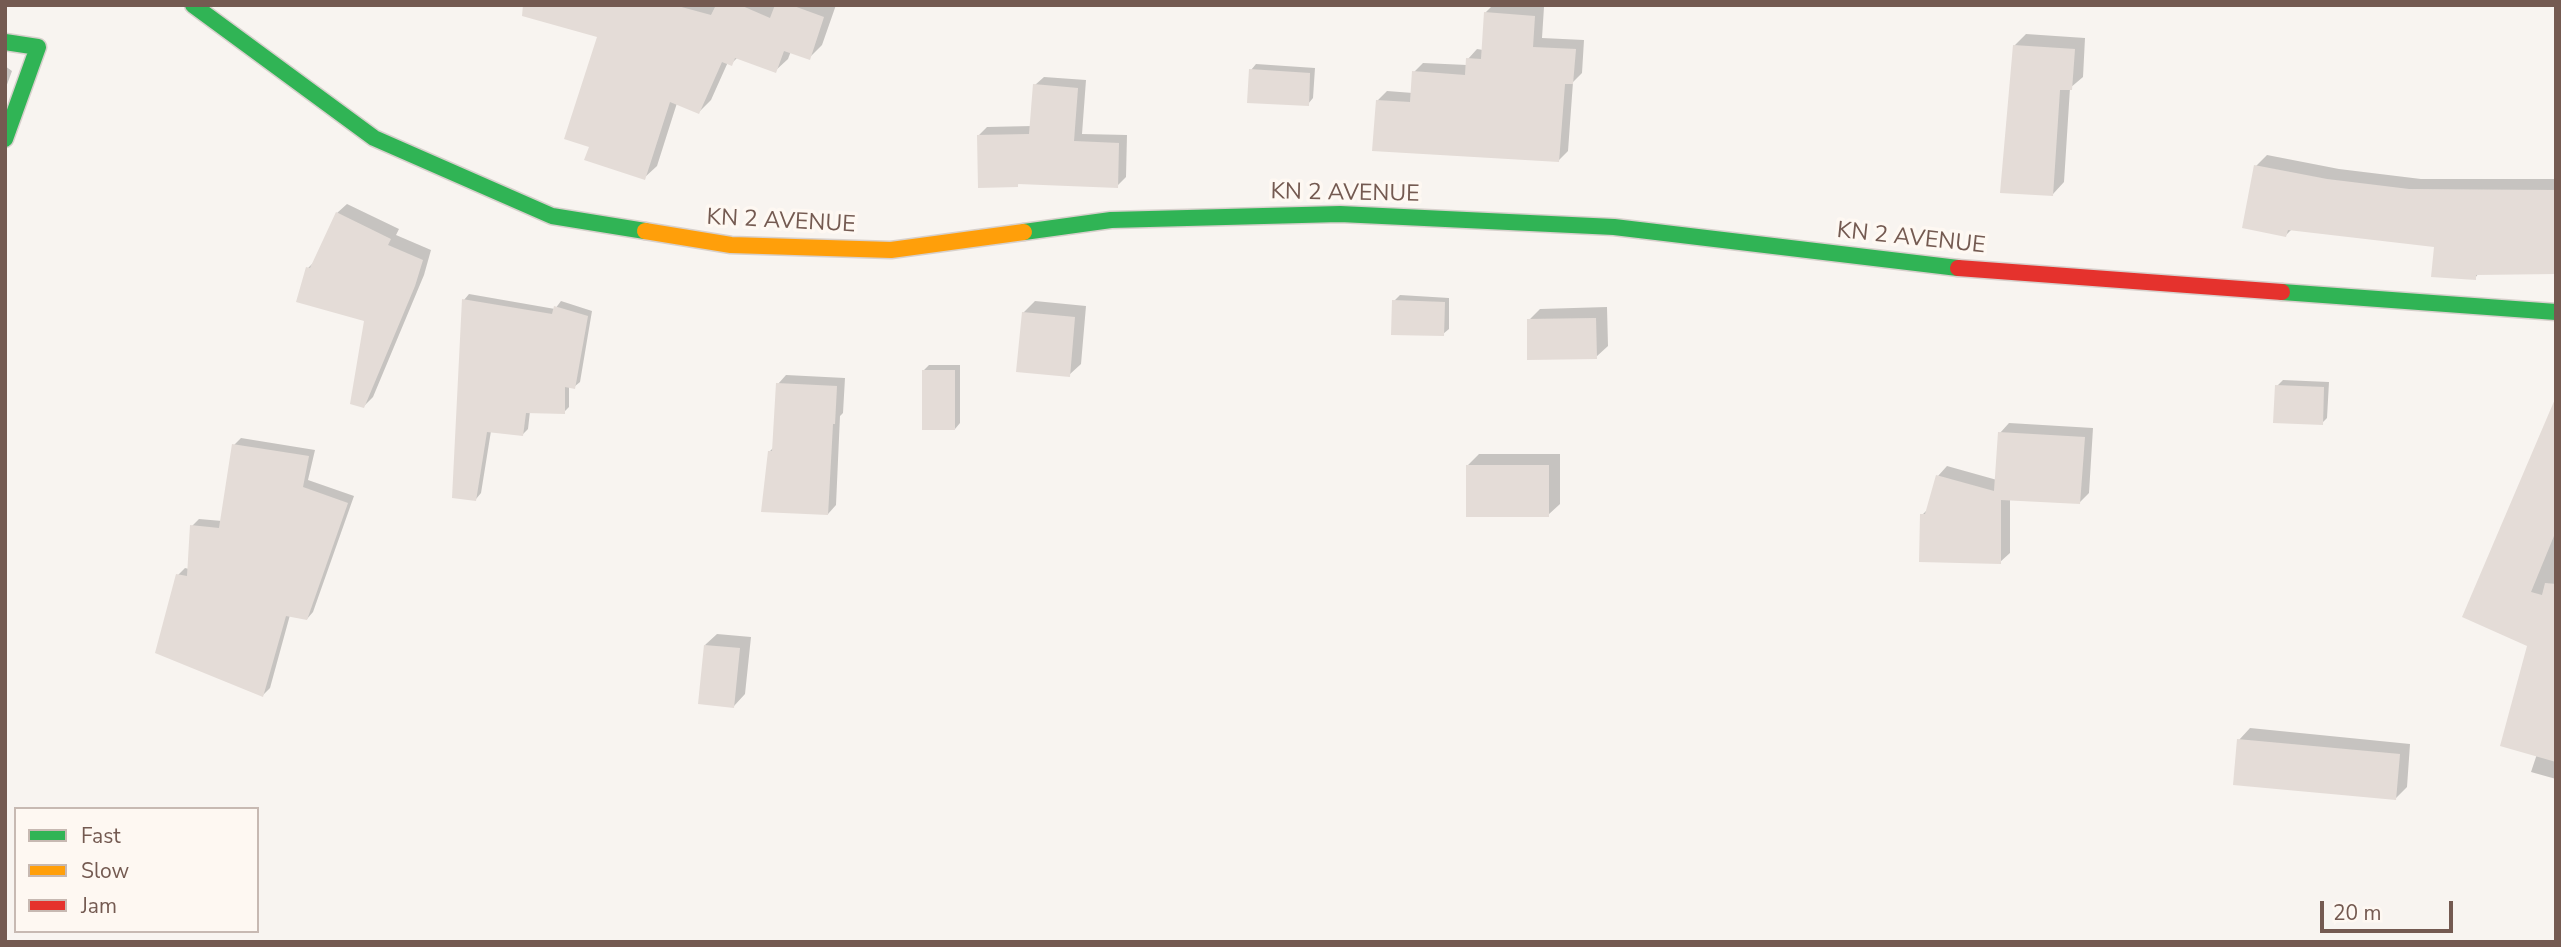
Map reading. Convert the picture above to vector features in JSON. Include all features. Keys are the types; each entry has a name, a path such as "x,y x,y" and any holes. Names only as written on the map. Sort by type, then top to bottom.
{"main road":[{"name":"KN 2 AVENUE","path":"193,5 374,138 552,216 731,245 891,250 1111,220 1340,214 1614,227 1944,267 2556,312"},
{"path":"5,42 38,47 5,139"}],"building":[{"path":"523,5 674,5 711,15 716,5 740,5 770,18 775,5 791,5 824,17 810,60 784,51 776,73 735,58 732,66 722,62 699,114 670,102 645,180 584,160 589,147 564,139 597,37 522,16"},
{"path":"1484,12 1535,16 1533,47 1576,49 1573,84 1565,84 1559,162 1372,151 1376,100 1410,102 1412,71 1465,75 1466,58 1481,59"},
{"path":"2013,45 2075,49 2072,90 2060,90 2053,196 2000,193"},
{"path":"1249,69 1310,73 1309,106 1247,103"},
{"path":"1033,84 1078,88 1074,141 1119,143 1118,188 1018,184 1018,187 978,188 977,135 1029,134"},
{"path":"2254,165 2327,179 2409,189 2556,190 2556,274 2476,275 2476,280 2431,277 2434,247 2288,230 2286,237 2242,228"},
{"path":"336,212 391,239 388,245 423,260 415,286 364,408 350,404 364,321 296,302 306,267 310,268"},
{"path":"462,299 552,314 554,306 588,316 575,389 565,387 565,414 526,413 523,436 487,432 476,501 452,498"},
{"path":"1392,300 1445,302 1444,336 1391,335"},
{"path":"1022,312 1075,317 1070,377 1016,372"},
{"path":"1596,318 1597,359 1527,360 1527,319"},
{"path":"922,370 955,370 955,430 922,430"},
{"path":"776,383 837,386 828,515 761,512 768,451 772,451"},
{"path":"2275,385 2324,387 2323,425 2273,423"},
{"path":"2555,399 2556,531 2531,592 2542,595 2545,583 2556,584 2556,762 2500,746 2527,646 2462,617"},
{"path":"1998,432 2085,437 2080,504 2001,500 2001,564 1919,562 1920,514 1925,514 1936,475 1994,491"},
{"path":"232,444 309,456 303,487 348,503 307,620 286,616 263,697 155,653 176,574 187,576 190,525 219,528"},
{"path":"1466,465 1549,465 1549,517 1466,517"},
{"path":"704,645 740,648 734,708 698,704"},
{"path":"2237,739 2400,754 2396,800 2233,785"}],"traffic: fast":[{"path":"193,5 374,138 552,216 645,231"},
{"path":"5,42 38,47 5,139"},
{"path":"1024,232 1111,220 1340,214 1614,227 1958,268"},
{"path":"2282,292 2556,312"}],"traffic: slow":[{"path":"645,231 731,245 891,250 1024,232"}],"traffic: jam":[{"path":"1958,268 2282,292"}]}
